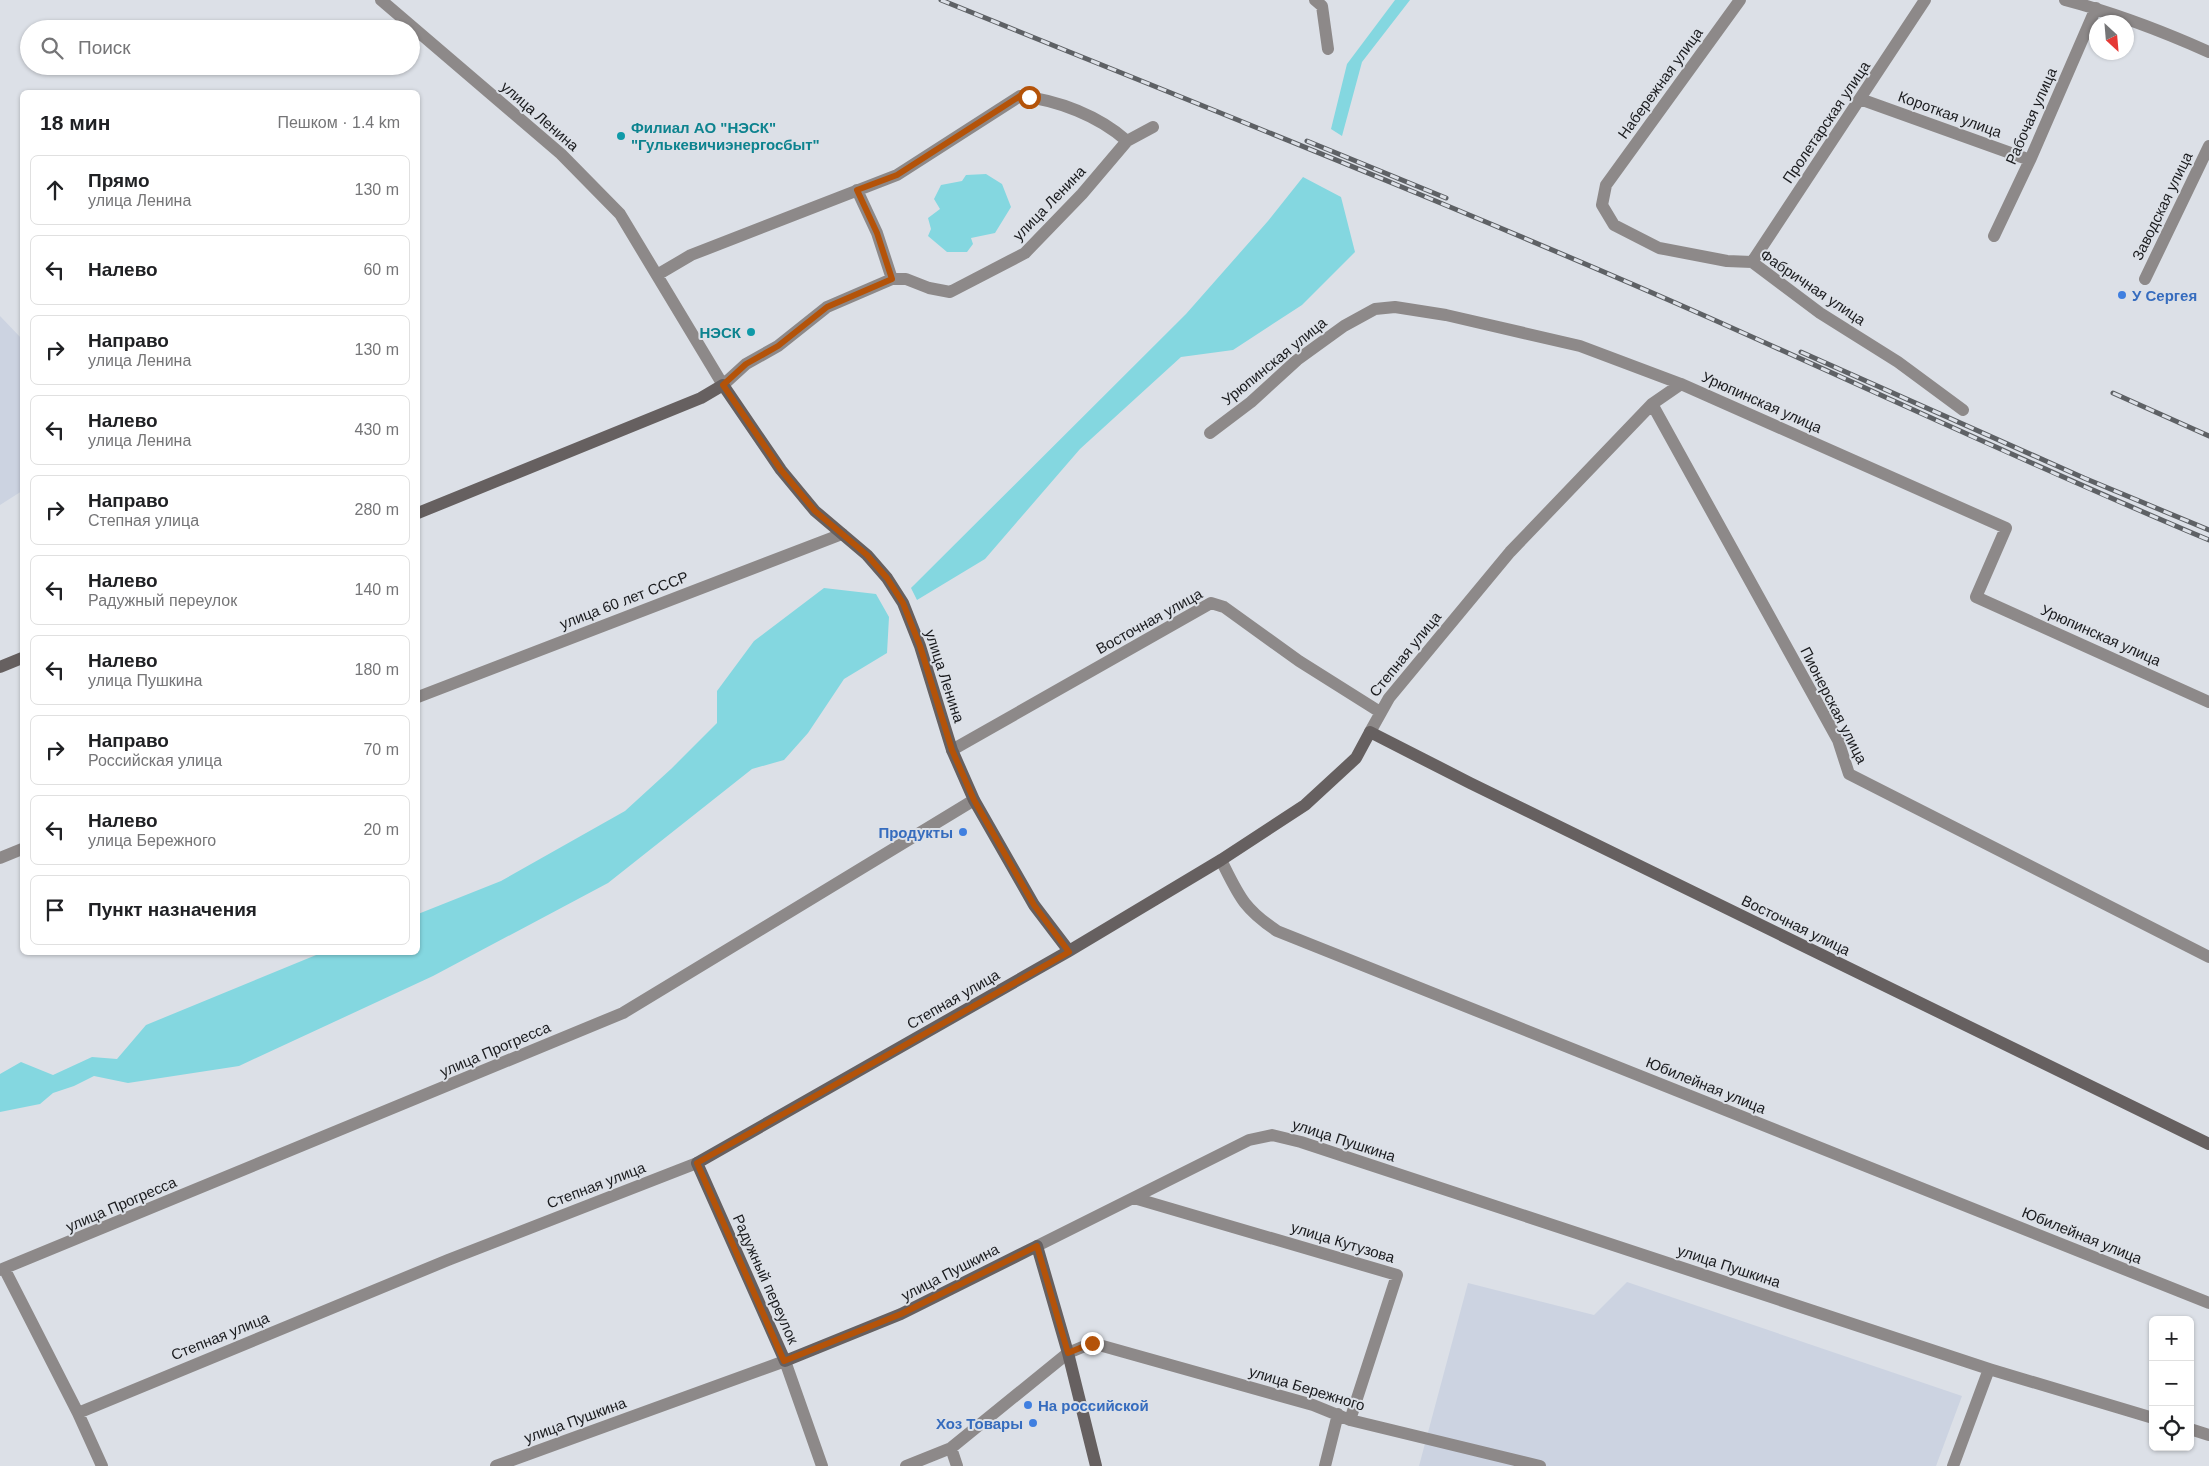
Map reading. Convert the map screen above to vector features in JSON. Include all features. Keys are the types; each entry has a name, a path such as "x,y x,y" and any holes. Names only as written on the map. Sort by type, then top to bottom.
{"street":[{"name":"улица Ленина","path":"382,0 405,20"},
{"path":"1315,0 1322,6 1328,49"},
{"name":"Набережная улица","path":"1606,185 1740,0"},
{"name":"Пролетарская улица","path":"1752,262 1925,0"},
{"path":"2065,0 2080,2 2170,34 2209,52"},
{"name":"Рабочая улица","path":"1994,236 2030,160 2096,8"},
{"name":"улица Ленина","path":"420,33 561,154 620,214 723,385 781,470 815,511 867,555 887,578 903,603 920,646 952,750 974,800 1034,905 1069,952"},
{"path":"656,275 691,255 897,175 1020,96 1079,111 1118,133 1127,141"},
{"name":"Короткая улица","path":"1860,99 2030,160"},
{"name":"улица Ленина","path":"892,279 906,279 929,288 950,292 1025,253 1082,194 1127,141 1153,127"},
{"name":"Заводская улица","path":"2145,279 2209,146"},
{"name":"Фабричная улица","path":"1606,185 1602,205 1614,225 1659,248 1727,261 1752,262 1820,313 1898,362 1963,410"},
{"path":"420,512 701,398 723,385 746,364 778,346 827,307 892,279 877,233 857,190"},
{"name":"Урюпинская улица","path":"1210,433 1251,402 1297,360 1344,326 1375,309 1395,307 1446,315 1580,346 1681,384 2006,528 1976,597 2209,702"},
{"name":"Степная улица","path":"78,1413 448,1260 697,1163 1069,952 1221,860 1305,805 1356,758 1380,712 1510,552 1652,404 1681,384"},
{"name":"Пионерская улица","path":"1652,404 1838,740 1849,774 2209,957"},
{"name":"улица 60 лет СССР","path":"420,695 842,534"},
{"name":"Восточная улица","path":"952,750 1212,603 1224,607 1299,661 1380,712"},
{"path":"0,667 20,659"},
{"name":"Восточная улица","path":"1370,732 1487,792 2209,1144"},
{"name":"улица Прогресса","path":"3,1270 624,1013 974,800"},
{"path":"0,858 20,851"},
{"name":"Юбилейная улица","path":"1221,860 1240,899 1256,917 1277,931 2209,1304"},
{"name":"улица Пушкина","path":"496,1466 784,1361 901,1314 1249,1140 1272,1135 1301,1142 1989,1369 2149,1417"},
{"name":"Радужный переулок","path":"697,1163 784,1361 822,1466"},
{"name":"улица Кутузова","path":"1134,1198 1397,1275 1350,1420"},
{"path":"1037,1246 1068,1353 1096,1466"},
{"path":"3,1270 78,1413 102,1466"},
{"name":"улица Бережного","path":"906,1466 951,1448 1068,1353 1092,1343 1313,1405 1350,1420 1540,1466"},
{"path":"1952,1466 1989,1369"},
{"path":"1325,1466 1338,1414"},
{"path":"2194,1430 2209,1435"},
{"path":"951,1448 957,1466"}],"shaded area":[{"path":"0,316 20,337 20,492 0,505"},
{"path":"1627,1282 1962,1396 1936,1466 1419,1466 1468,1283 1594,1315"}],"water":[{"path":"1395,0 1410,0 1362,62 1342,136 1331,129 1347,64"},
{"path":"986,174 1002,184 1011,207 995,233 971,238 973,244 967,252 947,252 928,236 931,229 928,218 940,209 934,199 941,185 962,181 966,175"},
{"path":"1303,177 1341,197 1355,252 1302,305 1233,350 1181,357 1080,449 985,559 917,600 911,588 1186,314 1268,221"},
{"path":"824,588 876,594 889,617 887,653 844,679 808,733 784,760 752,769 608,883 433,976 239,1066 128,1083 94,1076 74,1086 53,1093 40,1104 0,1112 0,1074 21,1062 53,1075 92,1057 117,1059 146,1025 316,955 420,955 420,913 501,881 625,811 671,769 717,723 717,691 754,641"}],"railway":[{"path":"941,0 1513,233 1703,315 2209,540"},
{"path":"1307,141 1446,198"},
{"path":"1801,352 2084,478 2209,530"},
{"path":"2113,393 2209,436"}],"place":[{"name":"Филиал АО \"НЭСК\" \"Гулькевичиэнергосбыт\"","path":"621,136"},
{"name":"У Сергея","path":"2122,295"},
{"name":"НЭСК","path":"751,332"},
{"name":"Продукты","path":"963,832"},
{"name":"На российской","path":"1028,1405"},
{"name":"Хоз Товары","path":"1033,1423"}],"route":[{"path":"1029,97 1020,96 897,175 857,190 877,233 892,279 827,307 778,346 746,364 723,385 781,470 815,511 867,555 887,578 903,603 920,646 952,750 974,800 1034,905 1069,952 697,1163 784,1361 838,1341 901,1314 1037,1246 1068,1353 1092,1343"}]}
